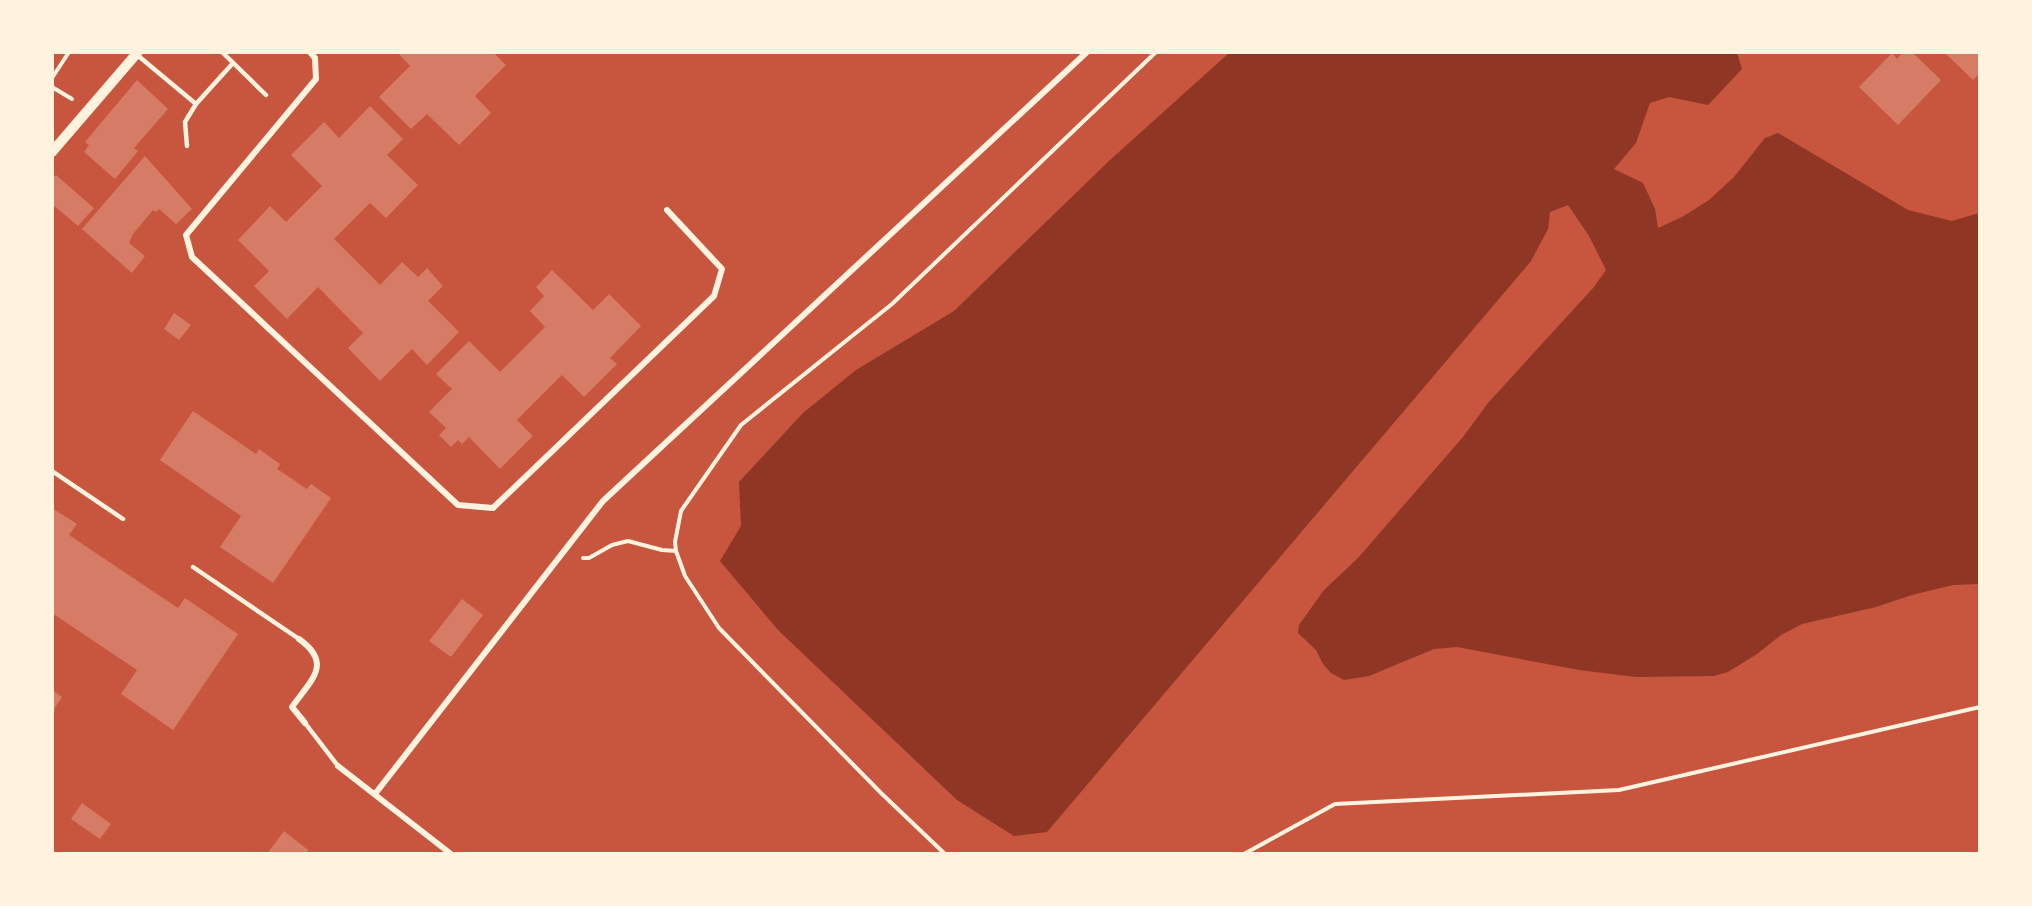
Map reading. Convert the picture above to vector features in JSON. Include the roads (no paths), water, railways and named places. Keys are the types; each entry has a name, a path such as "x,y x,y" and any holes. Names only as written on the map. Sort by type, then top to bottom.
{"street":[{"path":"310,52 315,58 316,79 186,235 192,257 458,506 493,508 714,296 722,269 667,210"},
{"path":"375,794 603,501 1087,52"},
{"path":"52,152 137,53"},
{"path":"299,639 309,647 318,662 317,669 292,707 305,723"},
{"path":"338,766 451,854"}],"lane":[{"path":"222,52 266,95"},
{"path":"137,53 196,104"},
{"path":"187,147 185,122 196,104 233,63"},
{"path":"52,471 123,519"},
{"path":"194,567 299,639"},
{"path":"305,723 338,766"}]}
